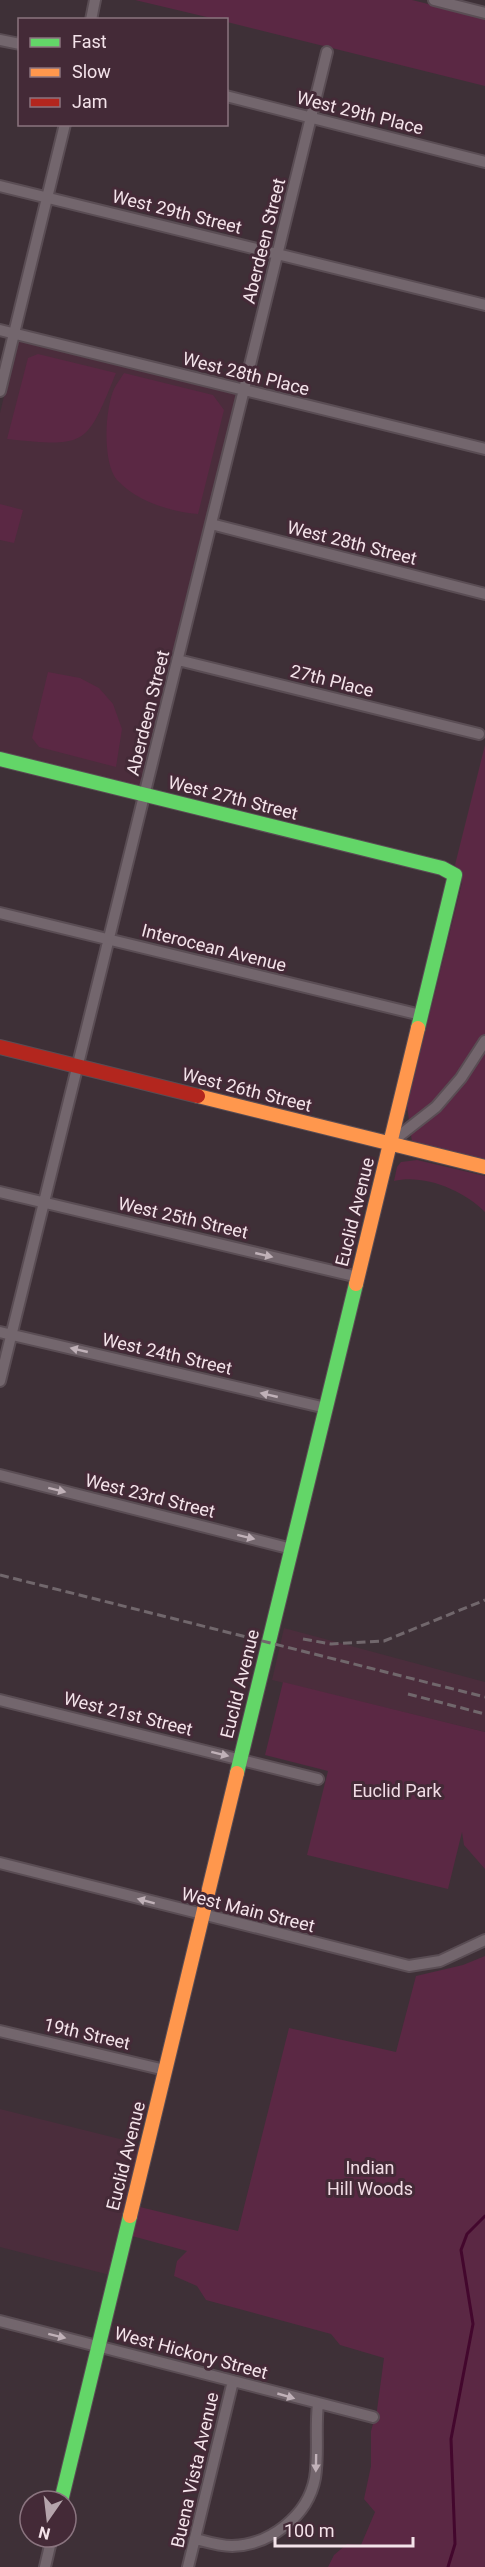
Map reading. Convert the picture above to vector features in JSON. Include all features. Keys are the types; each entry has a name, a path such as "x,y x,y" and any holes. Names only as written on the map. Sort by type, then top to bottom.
{"street":[{"path":"91,18 95,0"},
{"path":"434,0 485,13"},
{"path":"0,40 18,44"},
{"name":"Aberdeen Street","path":"0,1381 327,52"},
{"name":"West 29th Place","path":"228,97 485,162"},
{"path":"0,392 65,126"},
{"name":"West 29th Street","path":"0,186 485,305"},
{"name":"West 28th Place","path":"0,330 485,449"},
{"name":"West 28th Street","path":"211,524 485,594"},
{"name":"27th Place","path":"178,660 479,734"},
{"name":"West 27th Street","path":"0,759 442,868 455,875"},
{"name":"Euclid Avenue","path":"64,2489 455,875"},
{"name":"Interocean Avenue","path":"0,913 421,1015"},
{"path":"390,1144 436,1107 461,1078 485,1041"},
{"name":"West 26th Street","path":"0,1047 485,1167"},
{"name":"West 25th Street","path":"0,1192 357,1277"},
{"name":"West 24th Street","path":"0,1332 326,1408"},
{"name":"West 23rd Street","path":"0,1475 292,1549"},
{"name":"West 21st Street","path":"0,1700 318,1779"},
{"name":"West Main Street","path":"0,1863 203,1916 409,1966 440,1961 485,1940"},
{"name":"19th Street","path":"0,2031 165,2070"},
{"name":"West Hickory Street","path":"0,2321 373,2417"},
{"name":"Buena Vista Avenue","path":"188,2567 233,2381"},
{"path":"196,2539 232,2546 256,2542 283,2529 300,2512 315,2481 317,2467 315,2427 318,2404"},
{"path":"45,2567 49,2549"}],"shaded area":[{"path":"18,338 238,393 141,789 0,754 0,413"},
{"path":"284,1628 485,1682 485,1732 272,1680"},
{"path":"0,2109 140,2144 110,2275 0,2247"}],"green space":[{"path":"135,0 412,0 485,18 485,86 228,22 228,18 211,18"},
{"path":"38,354 116,373 98,416 80,437 69,441 54,442 7,439 28,358"},
{"path":"124,373 213,395 224,410 198,514 154,504 134,494 117,480 112,472 107,449 107,422 114,389"},
{"path":"0,504 23,510 14,543 0,540"},
{"path":"48,672 80,678 99,688 113,704 122,729 116,767 39,747 32,738"},
{"path":"485,745 485,1161 412,1142 407,1106 462,883 462,876 455,865"},
{"path":"417,1160 485,1176 485,1212 466,1197 442,1186 418,1180 394,1181 397,1167 401,1162"},
{"name":"Euclid Park","path":"283,1682 485,1732 485,1869 464,1845 462,1832 448,1889 307,1855 328,1771 265,1755"},
{"name":"Indian Hill Woods","path":"485,1956 485,2567 328,2567 334,2555 347,2544 361,2545 375,2512 364,2499 371,2466 371,2431 377,2410 384,2358 340,2345 331,2334 206,2300 197,2286 174,2276 177,2261 187,2251 132,2236 140,2207 238,2231 289,2028 396,2052 416,1976 463,1965"}],"waterway":[{"path":"448,2567 455,2544 451,2439 473,2324 461,2250 467,2234 485,2216"}],"railway":[{"path":"0,1575 485,1697"},
{"path":"303,1639 331,1644 384,1641 485,1600"},
{"path":"408,1694 485,1714"}],"traffic: fast":[{"path":"0,759 442,868 455,875 418,1028"},
{"path":"237,1773 356,1284"},
{"path":"64,2489 130,2216"}],"traffic: slow":[{"path":"356,1284 418,1028"},
{"path":"198,1096 485,1167"},
{"path":"130,2216 237,1773"}],"traffic: jam":[{"path":"0,1047 198,1096"}]}
